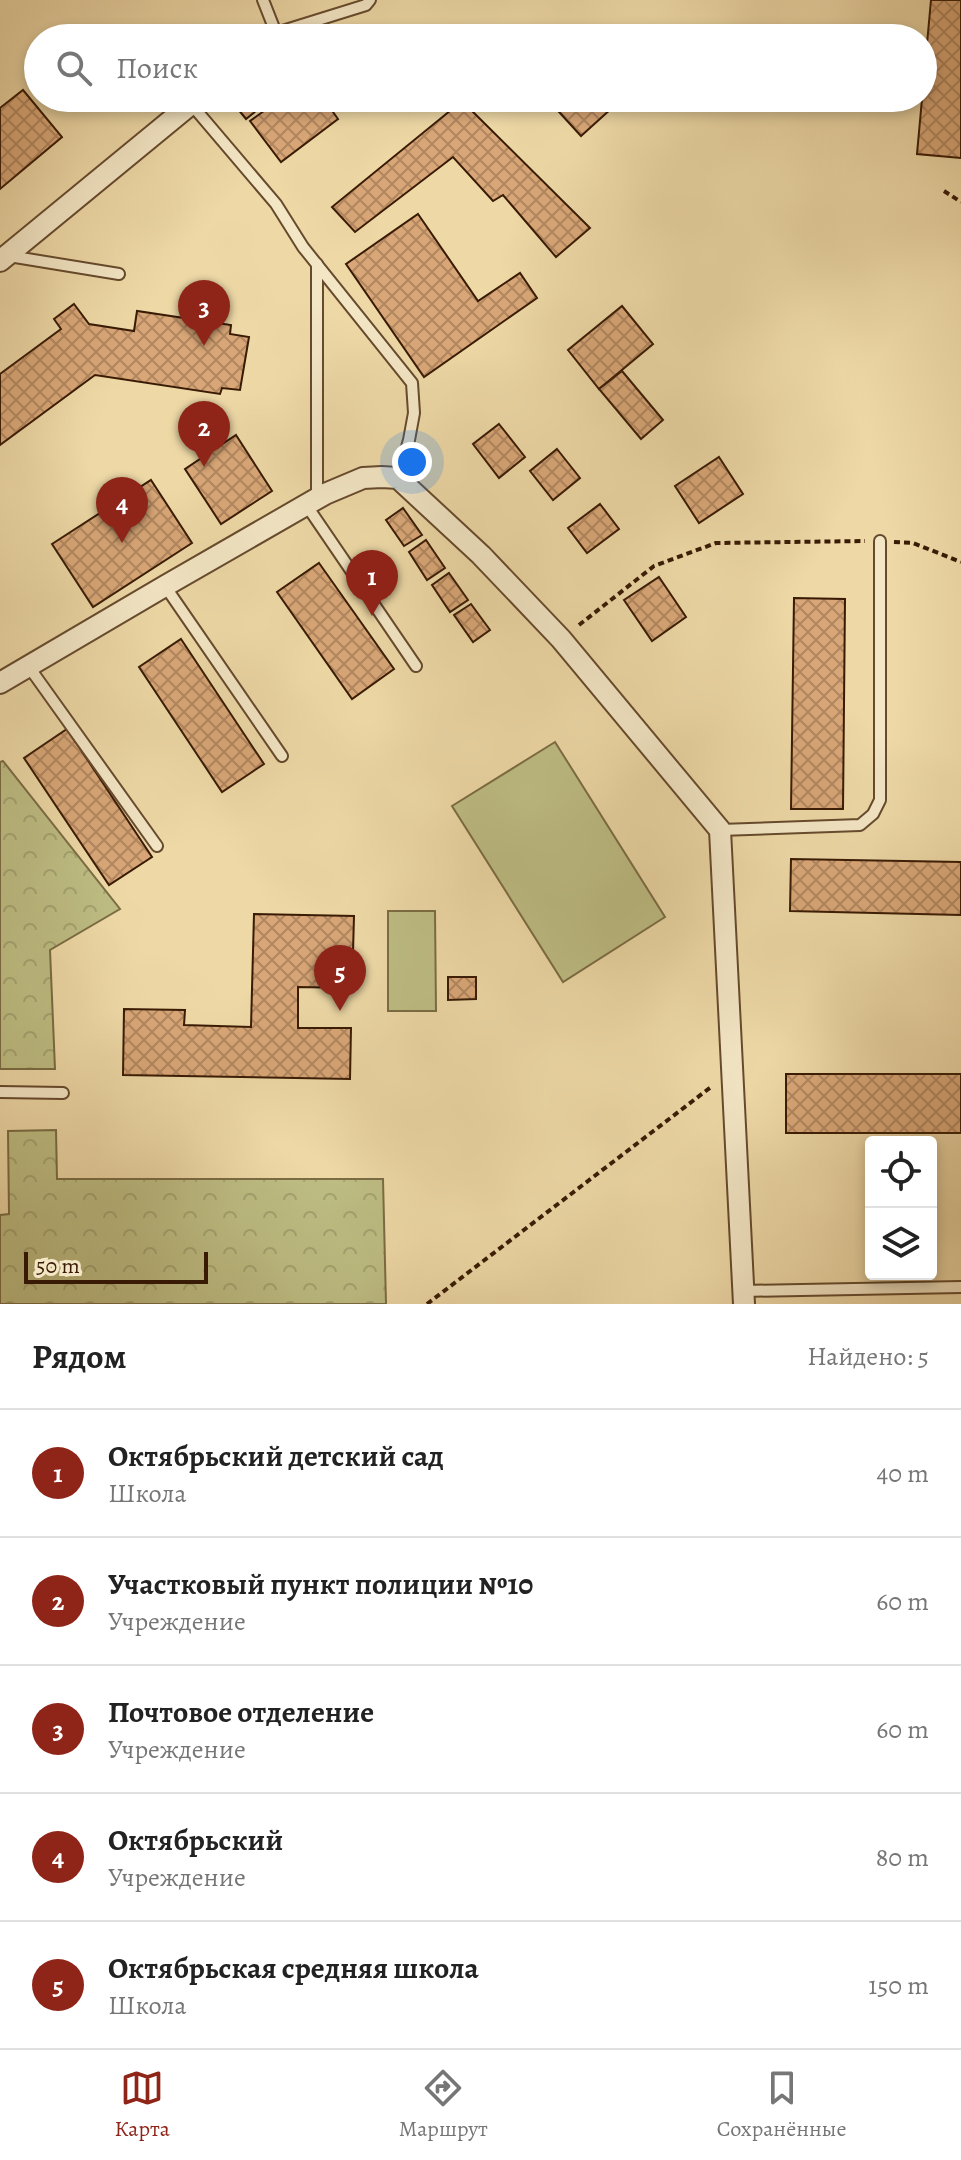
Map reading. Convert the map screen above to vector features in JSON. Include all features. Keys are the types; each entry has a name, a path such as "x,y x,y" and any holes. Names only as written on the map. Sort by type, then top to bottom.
{"street":[{"path":"4,258 183,112"},
{"path":"0,683 325,494 363,478 398,478 481,555 561,639 720,830 743,1298"}],"lane":[{"path":"263,0 271,24"},
{"path":"308,24 366,5 370,0"},
{"path":"205,112 276,204 303,247 412,383 414,413 398,478"},
{"path":"4,258 119,274"},
{"path":"317,264 312,503 416,666"},
{"path":"720,830 860,825 873,814 880,800 880,541"},
{"path":"165,586 282,756"},
{"path":"29,667 157,846"},
{"path":"0,1092 63,1093"},
{"path":"743,1298 961,1287"}],"path":[{"path":"944,191 961,202"},
{"path":"561,639 654,566 716,543 913,543 961,562"},
{"path":"427,1304 732,1071"}],"green space":[{"path":"555,742 665,917 563,982 452,806"},
{"path":"3,761 120,909 50,950 55,1069 0,1069 0,762"},
{"path":"388,911 435,911 436,1011 388,1011"},
{"path":"56,1130 57,1179 383,1179 386,1304 0,1304 0,1215 9,1214 8,1131"}],"building":[{"path":"931,0 961,0 961,158 917,154 921,112 937,112 937,24 929,24"},
{"path":"23,90 24,112 41,112 62,137 0,189 0,108"},
{"path":"240,112 255,112 246,119"},
{"path":"263,112 333,112 338,119 281,162 250,121"},
{"path":"449,112 473,112 590,228 556,257 503,195 493,201 453,157 355,232 332,207"},
{"path":"559,112 608,112 581,136"},
{"path":"418,214 478,301 520,273 537,298 424,377 346,264"},
{"path":"74,304 89,324 134,331 137,311 231,325 230,334 249,337 240,390 222,388 220,394 95,375 0,445 0,374 61,329 54,319"},
{"path":"622,306 653,344 599,389 568,350"},
{"path":"622,371 663,420 641,439 599,389"},
{"path":"499,424 525,457 499,478 473,444"},
{"path":"236,435 272,491 221,524 185,469"},
{"path":"557,449 580,478 553,500 530,471"},
{"path":"719,457 743,494 699,523 675,486"},
{"path":"151,480 192,543 93,607 52,544"},
{"path":"600,504 619,529 587,553 568,528"},
{"path":"403,508 422,535 404,546 386,520"},
{"path":"426,540 445,568 427,580 409,552"},
{"path":"319,563 394,669 352,699 277,592"},
{"path":"449,573 468,600 450,612 432,585"},
{"path":"659,577 686,617 652,641 624,600"},
{"path":"794,598 845,599 843,809 791,809"},
{"path":"471,604 490,630 473,642 454,615"},
{"path":"181,639 264,764 222,792 139,667"},
{"path":"67,729 152,857 109,885 24,758"},
{"path":"791,859 961,862 961,915 790,911"},
{"path":"254,914 354,916 352,988 298,987 298,1028 351,1028 350,1079 123,1075 124,1009 185,1010 184,1025 251,1027"},
{"path":"448,977 476,977 476,999 448,1000"},
{"path":"786,1074 961,1074 961,1133 786,1133"}],"place":[{"name":"Почтовое отделение","path":"204,346"},
{"name":"Участковый пункт полиции №10","path":"204,467"},
{"name":"Октябрьский","path":"122,543"},
{"name":"Октябрьский детский сад","path":"372,616"},
{"name":"Октябрьская средняя школа","path":"340,1011"}]}
